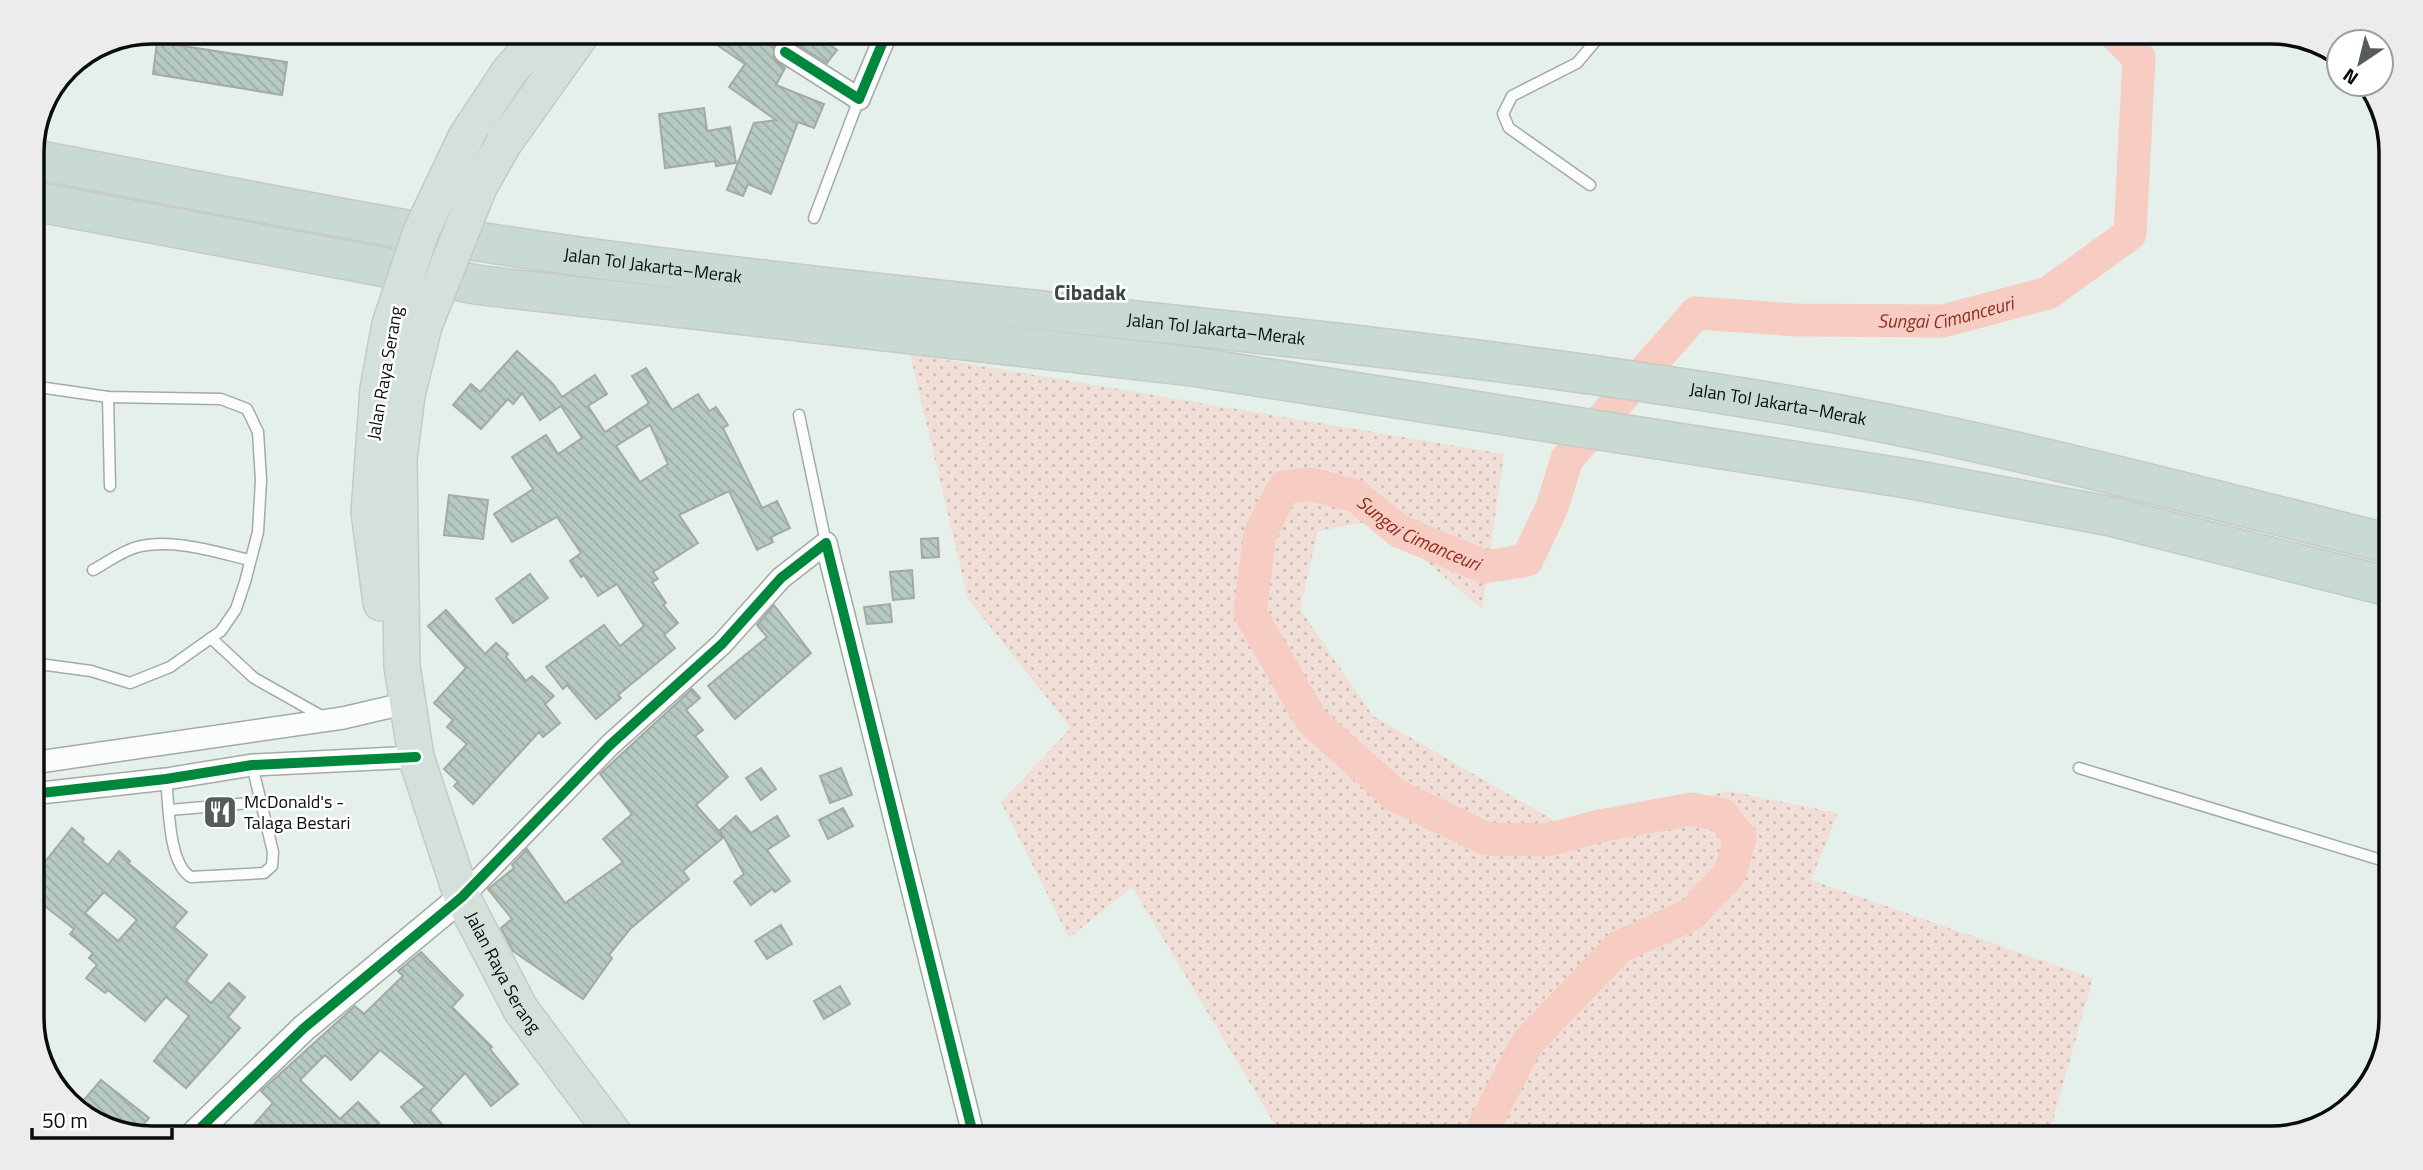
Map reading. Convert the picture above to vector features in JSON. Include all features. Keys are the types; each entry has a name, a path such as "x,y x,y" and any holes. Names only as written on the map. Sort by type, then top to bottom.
{"highway":[{"name":"Jalan Raya Serang","path":"402,666 383,619 369,512 378,389 390,324 421,232 466,136 509,72 534,44"},
{"name":"Jalan Raya Serang","path":"574,44 504,143 479,187 424,326 408,395 399,458 402,666 416,757 462,897 521,1010 607,1126"},
{"name":"Jalan Tol Jakarta–Merak","path":"44,161 398,227 575,256 1557,370 1751,398 2135,480 2379,541"},
{"path":"44,203 479,285 1196,368 1910,479 2109,516 2379,584"}],"street":[{"path":"785,52 859,99 882,44"},
{"path":"203,1126 304,1028 462,897 610,745 722,644 780,578 825,543 971,1126"},
{"path":"44,761 327,720 407,703"},
{"path":"303,723 309,761"},
{"path":"44,793 166,779 252,765 416,757"}],"lane":[{"path":"1590,185 1509,128 1503,114 1512,96 1577,63 1593,44"},
{"path":"814,218 859,99"},
{"path":"44,388 107,397 221,399 247,409 258,432 261,480 257,532 250,560 236,609 221,631 170,667 130,683 91,671 44,665"},
{"path":"107,397 110,486"},
{"path":"799,415 825,543"},
{"path":"93,570 136,547 166,545 198,547 250,560"},
{"path":"211,638 254,678 327,720"},
{"path":"166,779 177,862 188,876 264,873 272,866 273,852 252,765"},
{"path":"2079,768 2379,859"},
{"path":"170,810 261,802"}],"shaded area":[{"path":"910,354 1504,454 1482,609 1378,520 1318,531 1300,609 1373,716 1569,829 1728,791 1838,813 1811,880 2093,978 2051,1126 1276,1126 1132,887 1069,938 1001,802 1071,728 968,599"}],"building":[{"path":"157,44 287,62 282,95 153,74"},
{"path":"716,44 776,44 774,59 785,68 776,85 824,104 814,128 798,122 771,194 748,184 743,196 727,190 754,123 776,120 729,87 745,64"},
{"path":"796,44 829,44 837,50 827,63"},
{"path":"704,108 707,131 730,127 736,163 716,166 715,161 665,168 659,114"},
{"path":"517,351 553,384 562,397 595,375 607,394 588,406 605,432 649,403 632,376 646,368 672,410 698,394 709,411 716,407 728,425 723,428 762,508 777,501 790,528 771,537 773,542 757,550 729,491 679,515 698,543 653,572 658,579 652,582 666,603 663,605 678,623 664,635 675,648 618,695 621,698 596,719 567,685 563,689 546,667 604,625 620,646 644,626 617,584 598,596 584,575 581,577 570,561 581,553 557,517 512,542 494,514 533,489 512,457 546,435 558,454 582,438 561,406 540,420 522,393 513,404 508,399 481,429 453,405 471,384 480,392","holes":["650,425 668,464 640,482 616,446"]},
{"path":"449,495 488,500 483,539 444,535"},
{"path":"938,538 939,557 922,558 921,539"},
{"path":"912,570 914,598 893,600 890,572"},
{"path":"530,574 548,598 513,623 496,599"},
{"path":"890,604 892,622 867,624 864,607"},
{"path":"774,605 811,653 735,719 708,686 767,637 757,625"},
{"path":"446,610 485,654 496,643 508,654 506,657 526,681 532,676 554,696 545,704 560,723 543,737 539,732 473,804 454,786 458,782 444,769 467,744 447,727 453,720 434,703 466,668 428,626"},
{"path":"692,689 700,698 686,710 703,730 695,736 728,777 696,805 724,837 683,871 689,879 630,929 609,955 612,958 583,999 513,951 501,928 512,919 488,889 514,868 512,865 527,849 565,903 623,862 603,839 632,814 600,774"},
{"path":"761,768 776,789 761,800 746,778"},
{"path":"841,768 852,795 830,803 820,776"},
{"path":"843,808 853,826 828,839 819,820"},
{"path":"736,816 751,833 777,816 789,836 767,850 790,881 775,892 772,889 751,905 734,882 744,874 720,830"},
{"path":"72,828 84,839 82,842 108,865 119,851 130,861 128,863 187,912 174,927 207,955 186,981 211,1003 229,983 245,997 228,1017 240,1028 186,1088 154,1061 189,1016 166,997 145,1021 108,990 105,993 86,978 97,965 89,958 93,953 70,934 74,929 44,905 44,863","holes":["104,892 137,920 118,941 85,913"]},
{"path":"781,925 792,944 767,959 755,941"},
{"path":"421,952 463,995 452,1007 492,1047 490,1049 518,1084 491,1106 465,1073 430,1110 443,1126 417,1126 401,1107 425,1087 380,1050 351,1080 325,1055 300,1080 340,1119 358,1102 379,1123 376,1126 253,1126 273,1103 261,1091 355,1006 364,1014 403,976 398,971"},
{"path":"840,986 850,1004 824,1019 814,1001"},
{"path":"101,1080 149,1118 143,1125 124,1123 104,1115 83,1101"}],"waterway":[{"name":"Sungai Cimanceuri","path":"1484,1126 1527,1043 1619,947 1692,914 1730,873 1740,838 1722,815 1691,809 1600,826 1547,840 1487,839 1395,795 1312,721 1250,613 1260,534 1284,487 1310,484 1356,496 1399,531 1485,567 1527,560 1552,507 1567,459 1696,313 1797,320 1943,321 2048,293 2130,234 2139,58 2125,44"}],"cycle path":[{"path":"785,52 859,99 882,44"},
{"path":"202,1126 304,1028 462,897 610,745 722,644 781,578 826,543 971,1126"},
{"path":"44,793 166,779 252,765 416,757"}],"place":[{"name":"McDonald's - Talaga Bestari","path":"220,812"}],"district":[{"name":"Cibadak","path":"1090,293"}]}
